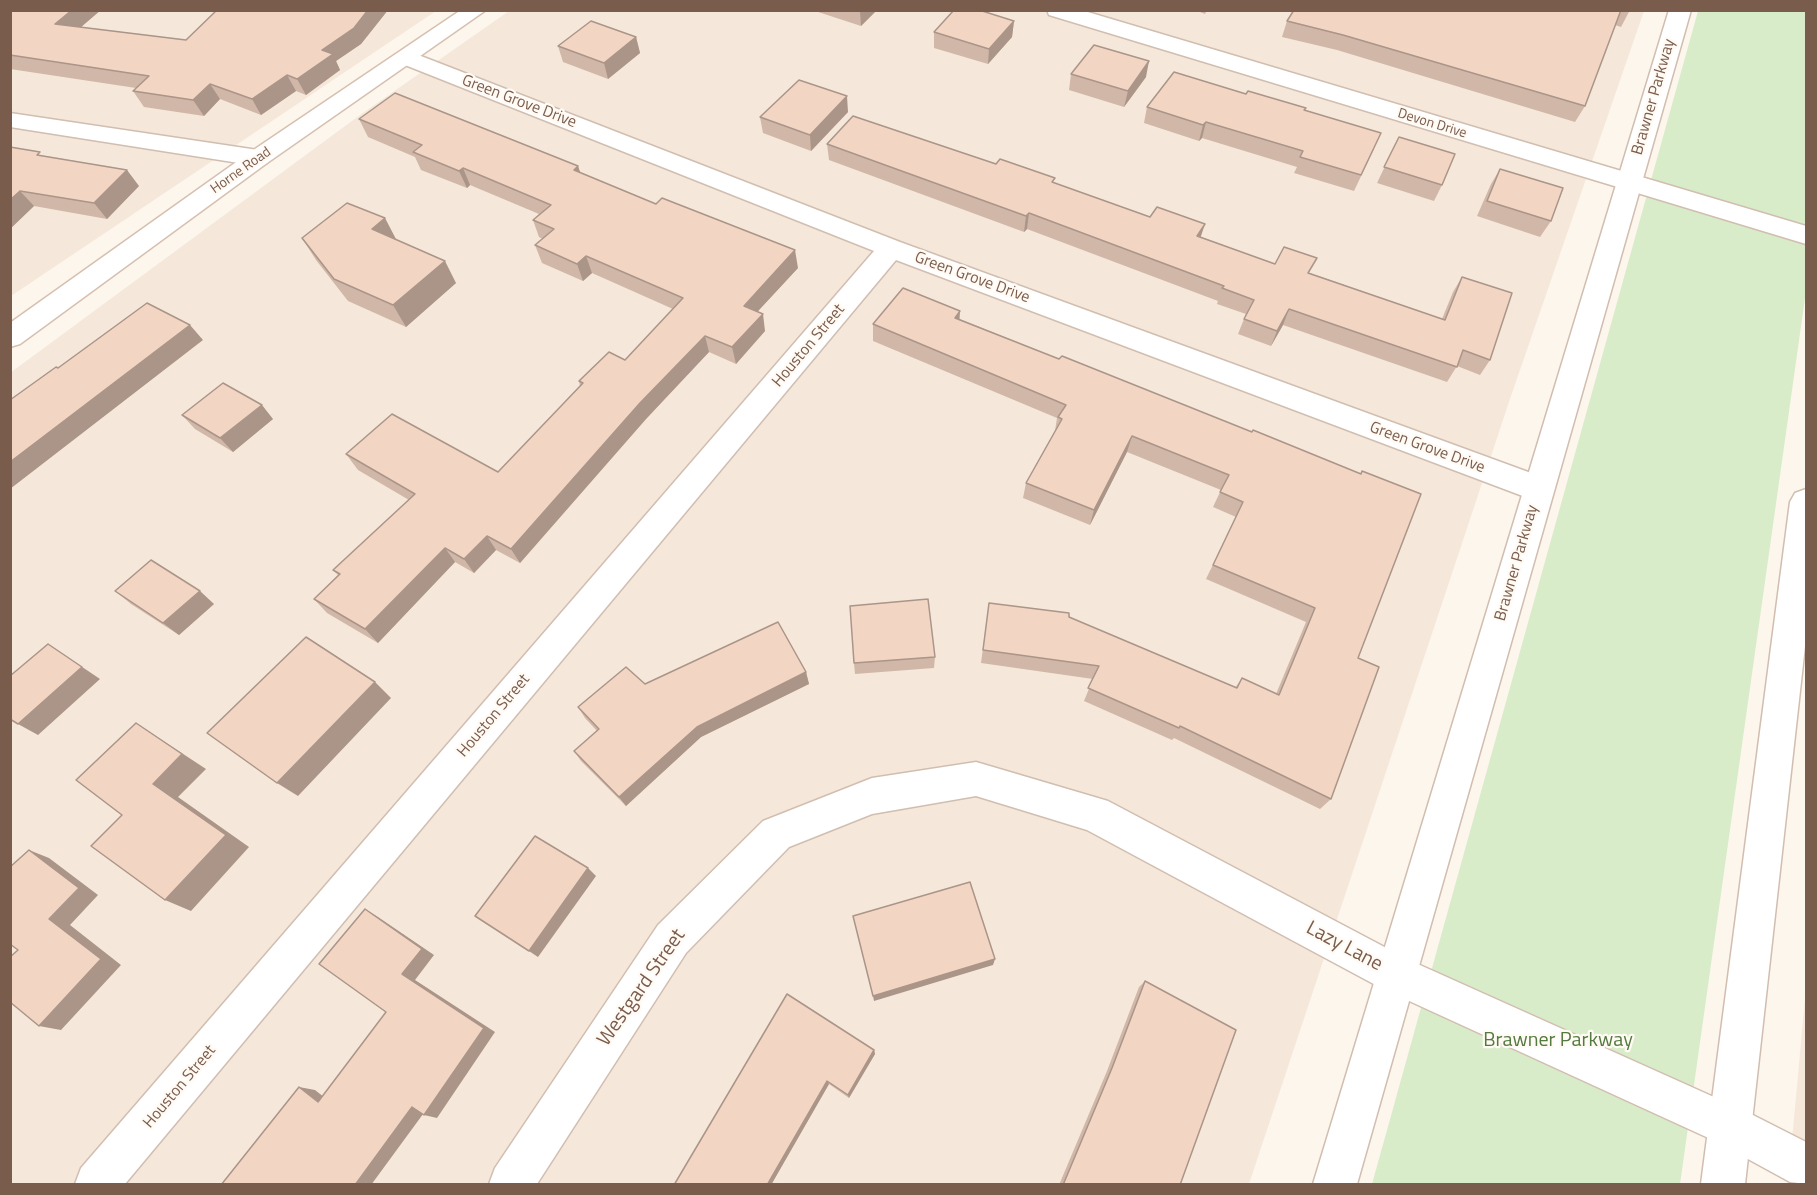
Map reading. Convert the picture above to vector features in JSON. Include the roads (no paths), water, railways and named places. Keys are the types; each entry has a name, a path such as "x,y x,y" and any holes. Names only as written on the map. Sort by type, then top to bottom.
{"street":[{"name":"Horne Road","path":"10,337 258,158 476,10"},
{"name":"Devon Drive","path":"1057,10 1806,235"},
{"name":"Brawner Parkway","path":"1335,1185 1680,10"},
{"name":"Green Grove Drive","path":"408,58 891,249 1539,489"},
{"path":"10,120 258,158"},
{"name":"Houston Street","path":"97,1185 891,249"},
{"path":"1723,1185 1801,590 1806,502"},
{"name":"Lazy Lane","path":"872,796 976,779 1095,814 1396,975 1730,1126 1806,1166"},
{"name":"Westgard Street","path":"512,1185 672,939 776,834 872,796"}]}
